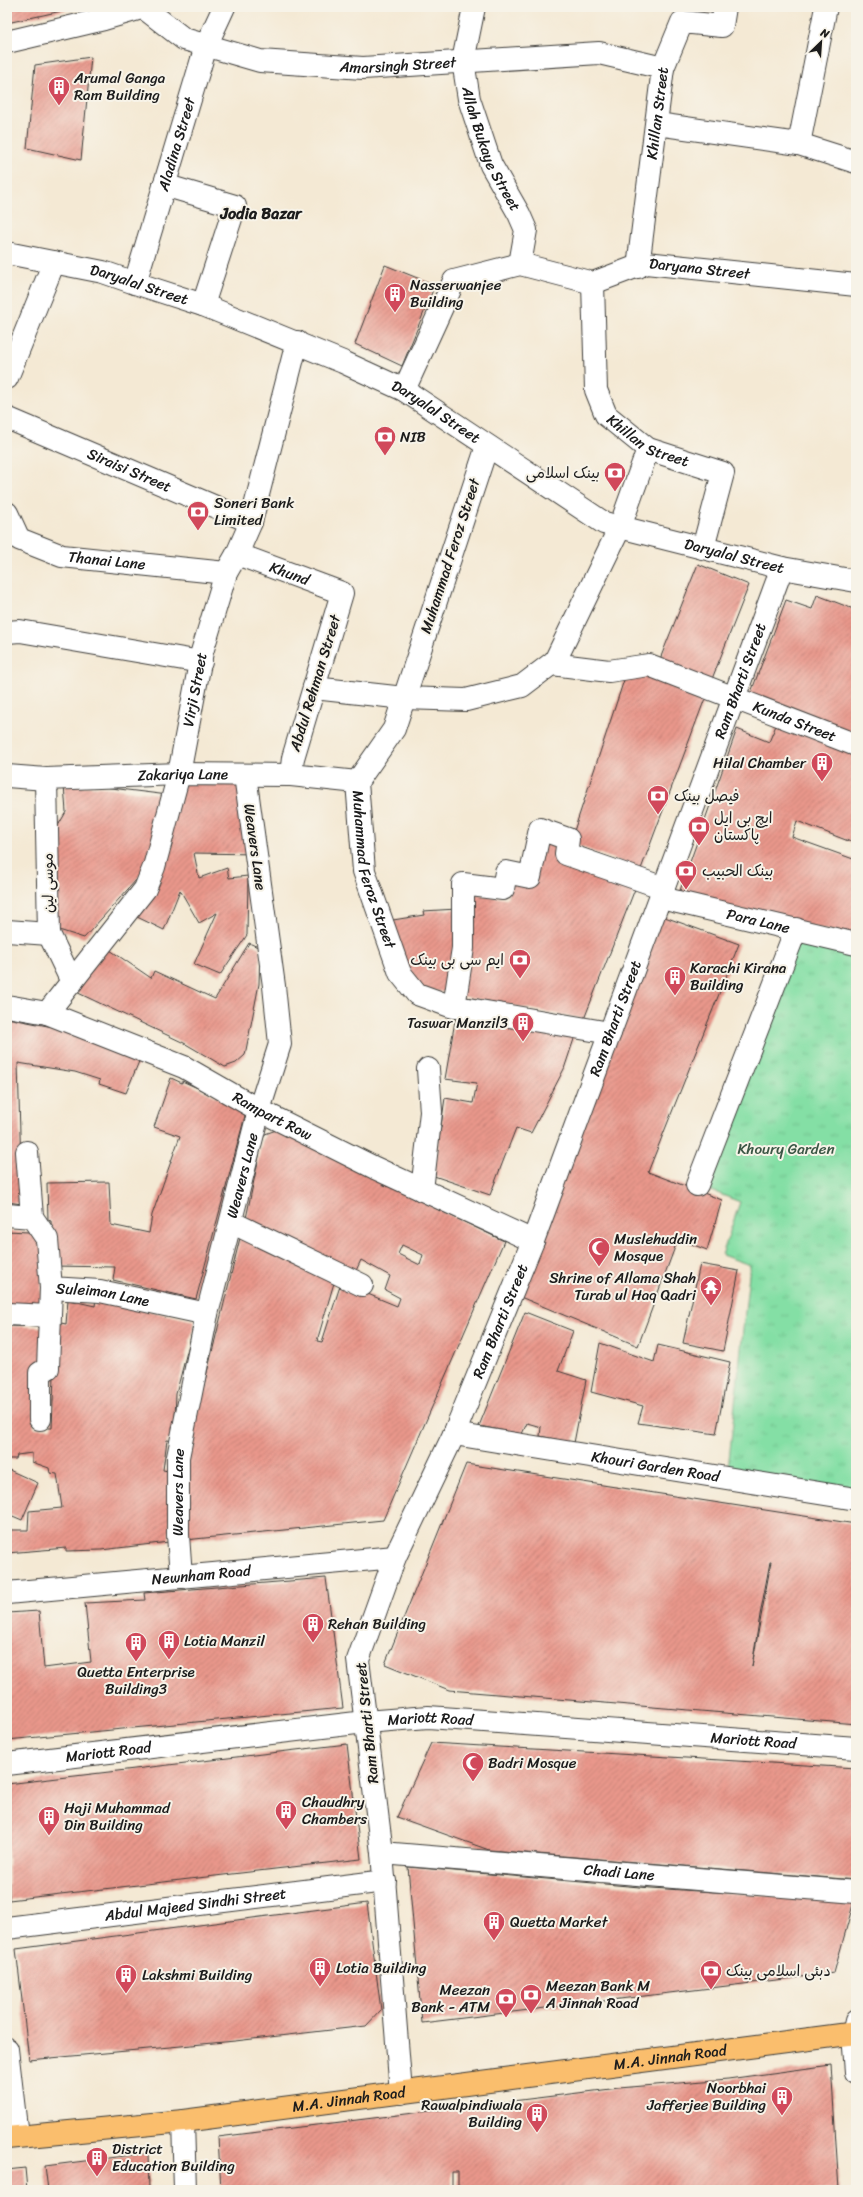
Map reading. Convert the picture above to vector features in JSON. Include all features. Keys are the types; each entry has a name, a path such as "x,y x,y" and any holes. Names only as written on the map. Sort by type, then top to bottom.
{"highway":[{"name":"M.A. Jinnah Road","path":"12,2137 183,2121 401,2093 855,2029"}],"street":[{"name":"Amarsingh Street","path":"145,7 184,39 260,61 363,68 599,53 663,68"},
{"path":"7,42 104,13 145,7"},
{"name":"Aladina Street","path":"135,283 206,46 224,7"},
{"name":"Allah Bukaye Street","path":"474,7 463,61 469,99 491,165 519,214 526,230 520,264"},
{"name":"Khillan Street","path":"638,266 663,68 682,22 722,26 725,7"},
{"path":"799,144 826,7"},
{"path":"657,124 799,144 856,162"},
{"path":"164,185 236,206 203,306"},
{"name":"Daryalal Street","path":"7,253 102,272 203,306 297,342 404,390 604,523 782,568 856,581"},
{"path":"7,378 54,262"},
{"name":"Daryana Street","path":"593,283 646,263 856,285"},
{"path":"404,390 454,281 520,264 593,283"},
{"name":"Khillan Street","path":"593,283 596,390 606,415 648,449 723,473 703,548"},
{"name":"Virji Street","path":"47,1013 145,889 154,867 179,774 200,662 226,573 237,554 251,522 297,342"},
{"name":"Siraisi Street","path":"7,418 251,522"},
{"name":"Muhammad Feroz Street","path":"487,446 394,729 357,782 364,871 400,973 417,994 454,1007 610,1033"},
{"path":"314,688 404,698 466,700 522,686 555,662 620,527 648,449"},
{"name":"Thanai Lane","path":"9,521 19,539 62,556 226,573"},
{"name":"Khund","path":"237,554 342,593"},
{"name":"Ram Bharti Street","path":"401,2093 385,1881 358,1660 395,1557 454,1434 533,1241 782,568"},
{"name":"Abdul Rehman Street","path":"291,775 293,758 342,593"},
{"path":"7,632 20,631 200,662"},
{"name":"Kunda Street","path":"552,664 608,672 649,665 856,744"},
{"name":"Zakariya Lane","path":"7,776 46,779 179,774 291,775 357,782"},
{"name":"Weavers Lane","path":"182,1577 178,1536 178,1457 207,1314 259,1110 280,1044 273,978 245,775"},
{"name":"موسی لین","path":"46,779 49,934 72,982"},
{"name":"Para Lane","path":"454,1007 463,948 462,884 503,889 506,872 530,877 540,829 568,839 566,854 662,893 856,944"},
{"path":"697,1185 796,929"},
{"path":"7,931 49,934"},
{"name":"Rampart Row","path":"7,1006 47,1013 184,1067 259,1110 422,1190 533,1241"},
{"path":"422,1190 431,1112 428,1069"},
{"path":"7,1215 32,1217 27,1152"},
{"name":"Suleiman Lane","path":"32,1217 48,1239 51,1288 100,1291 207,1314"},
{"path":"231,1222 362,1285"},
{"path":"40,1419 40,1373 48,1368 51,1288"},
{"path":"7,1314 49,1316"},
{"name":"Khouri Garden Road","path":"454,1434 856,1499"},
{"name":"Newnham Road","path":"7,1593 395,1557"},
{"name":"Mariott Road","path":"7,1764 365,1722 428,1717 856,1748"},
{"name":"Chadi Lane","path":"382,1853 856,1892"},
{"name":"Abdul Majeed Sindhi Street","path":"7,1928 385,1881"},
{"path":"855,2029 856,2072"},
{"path":"7,2049 12,2137"},
{"path":"183,2121 185,2190"}],"green space":[{"name":"Khoury Garden","path":"796,929 856,944 856,1499 727,1478 750,1265 722,1255 740,1202 697,1185"}],"building":[{"path":"7,7 75,7 75,8 7,23"},
{"name":"Arumal Ganga Ram Building","path":"91,57 81,160 27,148 35,65"},
{"name":"Nasserwanjee Building","path":"385,265 435,285 402,366 355,344"},
{"path":"698,564 749,585 710,684 658,664"},
{"path":"817,595 856,610 856,736 750,695 786,600 812,609"},
{"path":"649,670 707,693 641,869 570,843 626,674"},
{"path":"777,723 856,754 856,844 797,821 792,837 856,860 856,937 678,896 737,729 769,742"},
{"path":"184,783 239,783 256,854 194,853 199,878 227,868 229,878 248,876 247,935 220,975 194,964 217,913 199,923 180,890 164,930 135,916"},
{"path":"64,785 103,787 168,795 146,869 84,938 56,929 55,831 66,812"},
{"path":"543,836 637,884 584,1019 461,996 465,892 507,899 511,880"},
{"path":"457,909 453,993 418,989 387,921 424,915 423,911"},
{"path":"662,916 739,944 648,1172 722,1200 707,1250 678,1239 638,1346 518,1296"},
{"path":"249,943 260,948 259,984 245,1055 236,1063 225,1067 184,1043 74,991 107,948 151,978 154,971 215,999"},
{"path":"456,1015 575,1036 564,1069 531,1133 516,1128 490,1195 434,1176 445,1098 473,1103 477,1083 445,1079"},
{"path":"7,1018 63,1029 140,1059 126,1093 99,1084 100,1080 75,1072 18,1063 22,1204 7,1202"},
{"path":"171,1078 182,1083 182,1081 240,1107 245,1116 196,1299 113,1280 115,1267 53,1266 51,1221 48,1220 47,1183 109,1182 111,1225 149,1233 152,1215 180,1136 154,1127"},
{"path":"279,1129 387,1185 504,1241 383,1520 185,1540 187,1454 242,1230 336,1276 317,1341 322,1342 341,1283 397,1306 400,1298 385,1290 390,1276 361,1260 353,1277 245,1223 265,1134","holes":["402,1245 423,1255 420,1265 398,1254"]},
{"path":"7,1231 28,1232 43,1240 41,1308 7,1306"},
{"name":"Shrine of Allama Shah Turab ul Haq Qadri","path":"700,1264 739,1271 723,1351 683,1343"},
{"path":"96,1299 195,1321 176,1394 174,1441 167,1440 163,1470 173,1472 169,1542 101,1550 66,1551 66,1548 7,1553 7,1530 28,1530 29,1511 62,1508 57,1474 50,1473 49,1468 32,1462 32,1453 17,1455 16,1459 7,1459 7,1326 45,1327 44,1367 34,1366 34,1428 52,1428 56,1322 66,1324 68,1300 95,1306"},
{"path":"525,1312 573,1331 558,1371 586,1380 574,1443 540,1436 541,1427 527,1423 522,1434 479,1426"},
{"path":"600,1343 654,1362 658,1345 730,1362 716,1434 638,1423 643,1406 591,1392"},
{"path":"466,1464 856,1524 856,1724 449,1690 385,1664","holes":["771,1562 752,1666 760,1615"]},
{"path":"7,1469 38,1483 22,1520 8,1514 7,1516"},
{"path":"326,1578 343,1708 7,1740 7,1613 39,1611 44,1668 91,1662 85,1603 145,1600 144,1593"},
{"path":"431,1743 856,1768 856,1880 489,1850 397,1817"},
{"path":"347,1744 361,1859 9,1900 7,1784"},
{"path":"408,1867 651,1888 854,1901 834,1973 422,2023"},
{"path":"367,1903 381,2010 366,2026 235,2041 29,2060 16,1949"},
{"path":"831,2065 839,2190 458,2190 458,2172 452,2172 452,2190 221,2190 218,2137 619,2088 728,2079"},
{"name":"District Education Building","path":"148,2153 149,2190 48,2190 45,2166"},
{"path":"25,2168 27,2190 7,2190 7,2170"}],"place":[{"name":"Arumal Ganga Ram Building","path":"59,106"},
{"name":"Nasserwanjee Building","path":"395,314"},
{"name":"NIB","path":"385,456"},
{"name":"بینک اسلامی","path":"615,492"},
{"name":"Soneri Bank Limited","path":"198,532"},
{"name":"Hilal Chamber","path":"822,782"},
{"name":"فیصل بینک","path":"658,816"},
{"name":"ایچ بی ایل پاکستان","path":"699,846"},
{"name":"بينک الحبيب","path":"686,890"},
{"name":"ایم سی بی بینک","path":"520,980"},
{"name":"Karachi Kirana Building","path":"675,996"},
{"name":"Taswar Manzil3","path":"523,1042"},
{"name":"Muslehuddin Mosque","path":"599,1268"},
{"name":"Shrine of Allama Shah Turab ul Haq Qadri","path":"711,1306"},
{"name":"Rehan Building","path":"313,1644"},
{"name":"Lotia Manzil","path":"169,1660"},
{"name":"Quetta Enterprise Building3","path":"136,1662"},
{"name":"Badri Mosque","path":"473,1782"},
{"name":"Chaudhry Chambers","path":"286,1830"},
{"name":"Haji Muhammad Din Building","path":"49,1836"},
{"name":"Quetta Market","path":"494,1942"},
{"name":"Lotia Building","path":"320,1988"},
{"name":"دبئی اسلامی بینک","path":"711,1990"},
{"name":"Lakshmi Building","path":"126,1994"},
{"name":"Meezan Bank M A Jinnah Road","path":"531,2014"},
{"name":"Meezan Bank - ATM","path":"506,2018"},
{"name":"Noorbhai Jafferjee Building","path":"782,2116"},
{"name":"Rawalpindiwala Building","path":"537,2134"},
{"name":"District Education Building","path":"97,2178"}],"district":[{"name":"Jodia Bazar","path":"261,213"}]}
